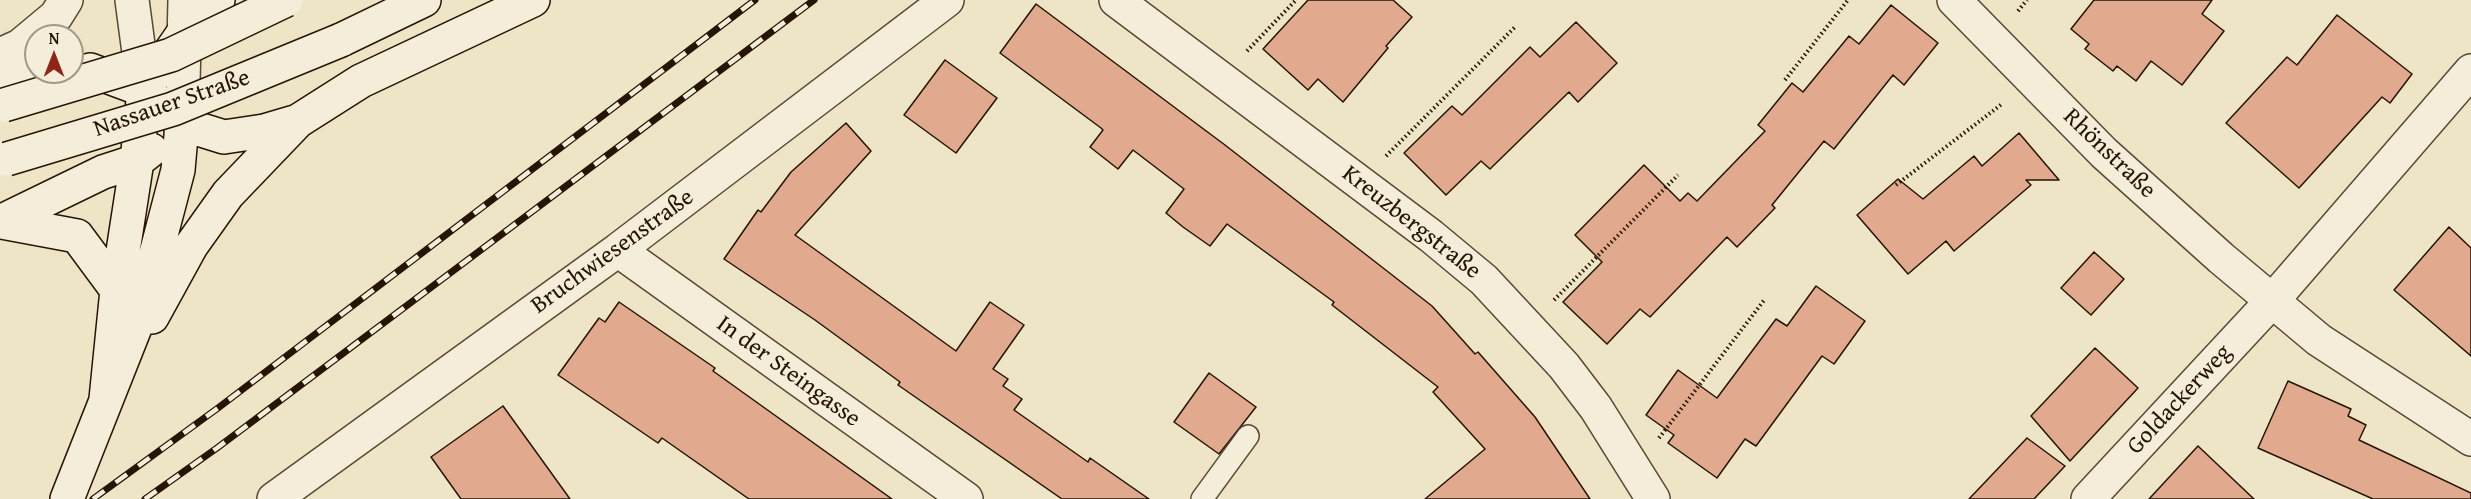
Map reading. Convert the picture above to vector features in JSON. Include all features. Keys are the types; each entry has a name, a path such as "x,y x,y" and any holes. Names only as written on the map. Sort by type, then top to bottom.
{"street":[{"path":"0,55 20,46 56,16 66,0"},
{"path":"106,399 117,290 137,161 144,90 132,0"},
{"path":"67,499 140,315 178,171 182,124 182,35 185,0"},
{"path":"144,90 182,35 219,0"},
{"name":"Nassauer Straße","path":"2,106 171,55 286,0"},
{"name":"Nassauer Straße","path":"3,160 173,109 341,40 424,0"},
{"path":"106,399 191,246 228,194 298,121 361,81 533,0"},
{"name":"Bruchwiesenstraße","path":"274,499 618,250 947,0"},
{"name":"Kreuzbergstraße","path":"1116,0 1360,182 1484,280 1528,326 1583,391 1653,499"},
{"name":"Rhönstraße","path":"1954,0 2104,153 2271,301 2319,340 2471,439"},
{"path":"0,72 24,67"},
{"path":"84,70 96,70 144,90 182,124 224,137 264,131 298,121"},
{"name":"Goldackerweg","path":"2088,499 2271,301 2468,79"},
{"path":"1,222 103,172 137,161 182,124"},
{"path":"1,222 77,236 117,290"},
{"name":"In der Steingasse","path":"618,250 960,497"}],"lane":[{"path":"1202,499 1248,436"}],"path":[{"path":"1221,77 1296,0"},
{"path":"1785,80 1848,0"},
{"path":"1360,182 1515,27"},
{"path":"1896,185 2034,80"},
{"path":"1528,326 1678,175"},
{"path":"1635,470 1765,299"}],"building":[{"path":"1308,0 1393,0 1412,17 1386,46 1388,48 1343,102 1318,79 1308,90 1263,49"},
{"path":"2094,0 2212,0 2202,14 2224,31 2182,85 2151,61 2136,81 2117,66 2113,71 2085,49 2089,44 2071,29"},
{"path":"1036,4 1225,145 1432,306 1475,354 1478,352 1535,417 1590,499 1425,499 1485,449 1433,392 1438,387 1332,305 1334,302 1227,224 1210,246 1183,227 1166,213 1184,189 1133,150 1118,169 1090,147 1103,130 1000,53"},
{"path":"1891,5 1938,43 1904,85 1893,75 1834,149 1824,141 1772,205 1775,208 1737,247 1727,237 1650,317 1640,309 1607,344 1563,302 1602,262 1575,235 1644,165 1680,201 1688,193 1697,201 1765,131 1758,125 1792,83 1803,92 1849,36 1859,44"},
{"path":"2337,15 2412,74 2390,103 2382,97 2299,188 2226,123 2287,57 2297,65"},
{"path":"1576,22 1617,63 1578,102 1569,92 1490,169 1481,161 1446,195 1404,153 1452,106 1462,115 1530,47 1540,57"},
{"path":"945,60 997,98 956,153 904,115"},
{"path":"846,123 871,151 795,235 956,351 990,302 1024,325 993,369 1008,379 1003,386 1022,399 1014,410 1088,462 1090,458 1149,499 1062,499 898,385 900,382 815,320 724,259 758,210 761,212 791,172"},
{"path":"2019,133 2059,180 2026,180 2031,185 1954,251 1946,241 1908,274 1857,215 1898,179 1923,199 1974,156 1982,166"},
{"path":"2449,227 2471,248 2471,356 2394,290"},
{"path":"2094,252 2124,279 2091,315 2061,288"},
{"path":"1816,286 1865,321 1834,364 1822,356 1756,446 1745,439 1717,478 1668,443 1674,435 1646,415 1678,370 1717,398 1776,319 1787,326"},
{"path":"619,302 715,368 713,371 892,499 749,499 662,438 658,443 558,375 599,318 605,322"},
{"path":"2095,348 2138,388 2070,461 2031,416"},
{"path":"1209,373 1256,407 1219,454 1174,422"},
{"path":"2288,381 2351,409 2348,416 2366,425 2359,440 2471,493 2471,499 2373,499 2258,448"},
{"path":"503,406 570,499 461,499 431,457"},
{"path":"2027,438 2065,466 2034,499 1969,499"},
{"path":"2198,446 2254,499 2149,499"}],"railway":[{"path":"93,499 218,408 755,0"},
{"path":"145,499 217,448 814,0"}]}
